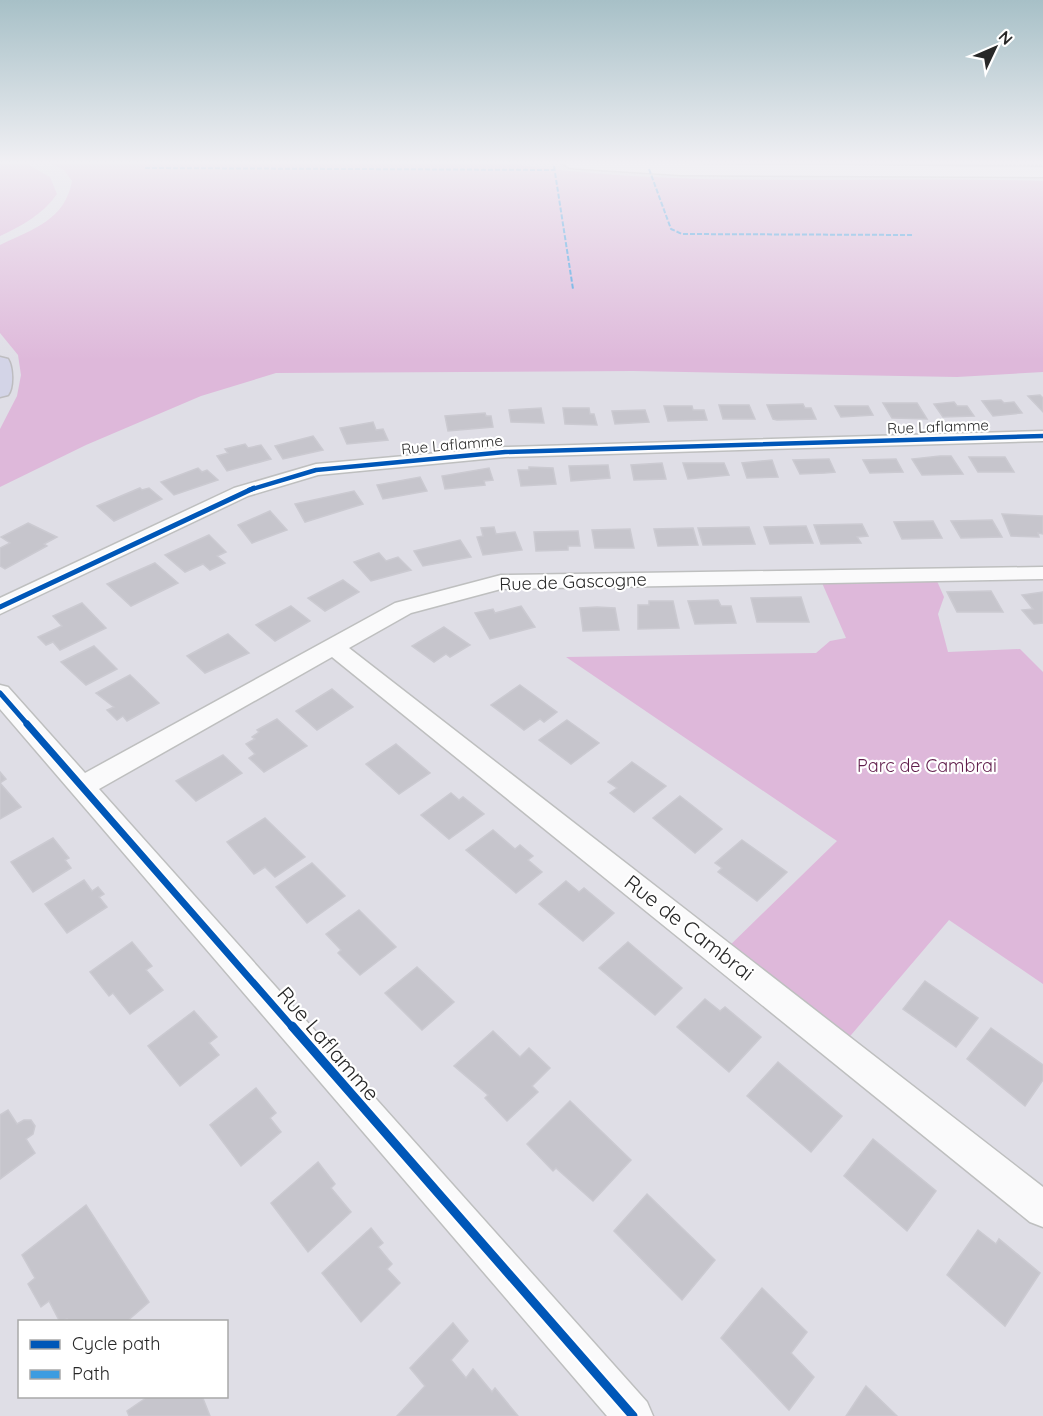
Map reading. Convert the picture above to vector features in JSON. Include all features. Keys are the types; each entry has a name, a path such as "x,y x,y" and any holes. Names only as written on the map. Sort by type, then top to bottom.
{"highway":[{"path":"0,364 0,390"}],"street":[{"name":"Rue Laflamme","path":"0,607 241,492 316,470 505,452 1043,436"},
{"name":"Rue de Gascogne","path":"81,787 335,648 403,608 501,582 1043,573"},
{"name":"Rue de Cambrai","path":"335,648 1043,1209"},
{"name":"Rue Laflamme","path":"0,693 633,1416"}],"green space":[{"path":"0,229 14,229 0,236"},
{"path":"33,229 1043,229 1043,372 957,377 633,371 276,373 201,396 86,445 0,487 0,429 17,396 21,375 18,355 0,333 0,245"},
{"name":"Parc de Cambrai","path":"819,576 937,581 944,597 938,614 948,652 1020,649 1043,672 1043,984 949,920 840,1048 721,954 837,841 566,657 816,653 830,641 846,638"}],"building":[{"path":"1040,395 1043,398 1043,412 1028,396"},
{"path":"1001,400 1004,403 1014,402 1022,413 993,416 982,401"},
{"path":"954,402 957,406 967,406 974,416 943,417 934,404"},
{"path":"883,403 917,403 927,419 892,418"},
{"path":"803,404 805,408 811,408 816,419 773,419 767,405"},
{"path":"719,405 749,405 755,419 723,419"},
{"path":"664,406 692,406 693,410 704,410 707,420 668,421"},
{"path":"835,406 868,406 873,415 841,417"},
{"path":"541,408 544,423 511,422 509,410"},
{"path":"563,408 589,408 590,414 594,414 597,425 565,424"},
{"path":"645,410 649,422 615,424 612,411"},
{"path":"485,413 486,416 491,416 493,427 448,431 445,416"},
{"path":"373,422 376,430 383,429 388,440 347,444 340,428"},
{"path":"313,436 323,450 283,459 275,446"},
{"path":"245,444 248,448 261,445 271,459 227,471 217,456 228,453 225,449"},
{"path":"951,456 963,474 922,475 912,459"},
{"path":"969,457 1005,457 1014,472 978,472"},
{"path":"829,459 835,472 800,474 793,460"},
{"path":"896,459 903,472 870,473 863,460"},
{"path":"772,460 778,477 747,478 742,463"},
{"path":"662,463 666,479 634,480 631,465"},
{"path":"683,463 724,463 729,475 688,479"},
{"path":"608,465 610,478 571,481 569,466"},
{"path":"529,467 553,468 556,484 521,486 518,470 529,470"},
{"path":"198,468 202,472 207,470 218,480 174,495 161,482"},
{"path":"489,468 493,480 484,481 485,485 445,489 442,476"},
{"path":"420,477 427,491 383,499 377,485"},
{"path":"140,488 142,490 149,488 162,499 114,521 97,506"},
{"path":"354,491 363,504 305,522 295,504"},
{"path":"270,511 287,530 252,543 238,525"},
{"path":"1002,514 1043,516 1043,534 1038,533 1039,537 1011,536"},
{"path":"992,520 1002,537 961,538 951,521"},
{"path":"933,521 942,538 902,539 894,522"},
{"path":"28,523 57,537 44,544 47,546 5,569 0,566 0,548 10,543 1,537"},
{"path":"862,524 868,536 857,537 861,543 821,544 814,525"},
{"path":"806,526 813,543 770,544 764,527"},
{"path":"494,527 496,534 515,532 522,550 483,555 477,537 483,536 481,528"},
{"path":"749,527 755,544 703,545 698,528"},
{"path":"693,528 698,545 658,546 654,529"},
{"path":"630,529 634,548 595,548 592,530"},
{"path":"578,531 580,546 568,546 568,550 536,551 534,532"},
{"path":"209,535 226,552 217,556 225,563 210,570 203,564 185,572 165,555"},
{"path":"460,540 471,557 423,566 414,551"},
{"path":"379,553 386,561 398,557 411,570 371,581 354,562"},
{"path":"155,563 178,583 131,606 107,584"},
{"path":"343,580 359,592 325,611 308,598"},
{"path":"991,591 1003,612 957,612 947,592"},
{"path":"1043,592 1043,623 1034,624 1022,610 1033,609 1022,595"},
{"path":"801,597 809,622 757,622 751,598"},
{"path":"718,600 721,606 731,606 736,623 695,624 688,601"},
{"path":"649,601 673,601 679,628 638,629 638,605 649,605"},
{"path":"82,603 106,628 60,650 53,642 46,645 38,637 62,626 53,616"},
{"path":"291,606 310,621 275,641 256,625"},
{"path":"521,606 535,627 490,639 475,613 493,609 495,613"},
{"path":"580,608 615,608 619,630 583,631"},
{"path":"444,627 470,645 450,657 446,654 434,662 412,646"},
{"path":"228,634 249,653 205,673 187,656"},
{"path":"94,646 117,669 86,685 61,662"},
{"path":"130,675 159,703 127,721 123,716 117,720 107,710 114,707 96,693"},
{"path":"520,685 557,712 544,722 540,719 524,730 491,705"},
{"path":"332,689 353,707 317,730 296,711"},
{"path":"277,719 307,746 264,772 249,758 255,754 246,744 255,739 252,737 259,732 257,730"},
{"path":"567,720 599,743 571,764 539,740"},
{"path":"396,744 430,773 399,794 366,764"},
{"path":"223,755 242,773 196,801 176,781"},
{"path":"632,762 666,786 634,812 610,793 617,788 608,782"},
{"path":"0,772 6,779 0,783"},
{"path":"0,783 21,807 0,819"},
{"path":"451,793 459,800 463,797 484,814 449,839 421,815"},
{"path":"680,796 722,829 695,853 653,818"},
{"path":"265,818 305,857 275,877 265,867 254,874 227,842"},
{"path":"493,830 515,849 520,845 533,856 528,860 542,872 516,893 466,850"},
{"path":"53,838 69,858 65,860 71,868 33,892 11,862"},
{"path":"742,840 787,872 757,901 718,872 722,868 715,863"},
{"path":"312,863 345,896 307,923 276,887"},
{"path":"84,880 92,891 98,887 104,894 99,897 107,907 67,933 45,904"},
{"path":"566,881 579,892 584,888 614,913 583,941 539,904"},
{"path":"359,910 396,947 360,975 338,953 341,950 326,934"},
{"path":"132,942 152,966 146,970 163,990 130,1014 113,993 109,996 90,972"},
{"path":"628,942 682,988 655,1015 599,968"},
{"path":"417,967 454,1002 422,1030 385,993"},
{"path":"925,981 978,1018 956,1047 903,1009"},
{"path":"705,999 720,1011 725,1007 761,1037 729,1072 677,1027"},
{"path":"194,1011 217,1037 209,1043 219,1055 180,1086 148,1046"},
{"path":"991,1028 1043,1065 1043,1080 1025,1106 967,1059"},
{"path":"493,1031 520,1057 529,1048 550,1068 532,1086 538,1092 507,1121 485,1098 488,1095 454,1066"},
{"path":"778,1062 842,1116 811,1152 747,1096"},
{"path":"256,1088 276,1113 270,1118 281,1132 241,1166 210,1125"},
{"path":"570,1101 631,1160 593,1201 556,1168 553,1171 527,1144"},
{"path":"8,1110 17,1124 24,1120 31,1120 35,1126 33,1134 26,1139 35,1153 0,1179 0,1115"},
{"path":"873,1139 936,1191 907,1231 844,1176"},
{"path":"318,1162 335,1184 331,1188 351,1212 308,1252 271,1203"},
{"path":"647,1194 715,1260 682,1300 614,1231"},
{"path":"86,1205 149,1302 128,1320 59,1320 49,1301 41,1307 28,1284 35,1278 22,1255"},
{"path":"371,1228 383,1243 378,1247 392,1264 387,1269 400,1283 361,1322 322,1273"},
{"path":"978,1230 996,1244 999,1239 1040,1273 1005,1326 947,1275"},
{"path":"762,1288 807,1332 791,1353 814,1377 789,1410 721,1338"},
{"path":"453,1323 468,1341 451,1360 466,1378 473,1369 492,1392 495,1388 518,1416 397,1416 425,1386 410,1368"},
{"path":"866,1386 897,1416 846,1416"},
{"path":"146,1398 203,1398 210,1416 129,1416 127,1411"}],"marked path":[{"path":"564,229 573,289"},
{"path":"671,229 682,234 709,236 914,235"}],"cycle path":[{"path":"0,607 241,492 316,470 505,452 1043,436"},
{"path":"0,693 633,1416"}]}
